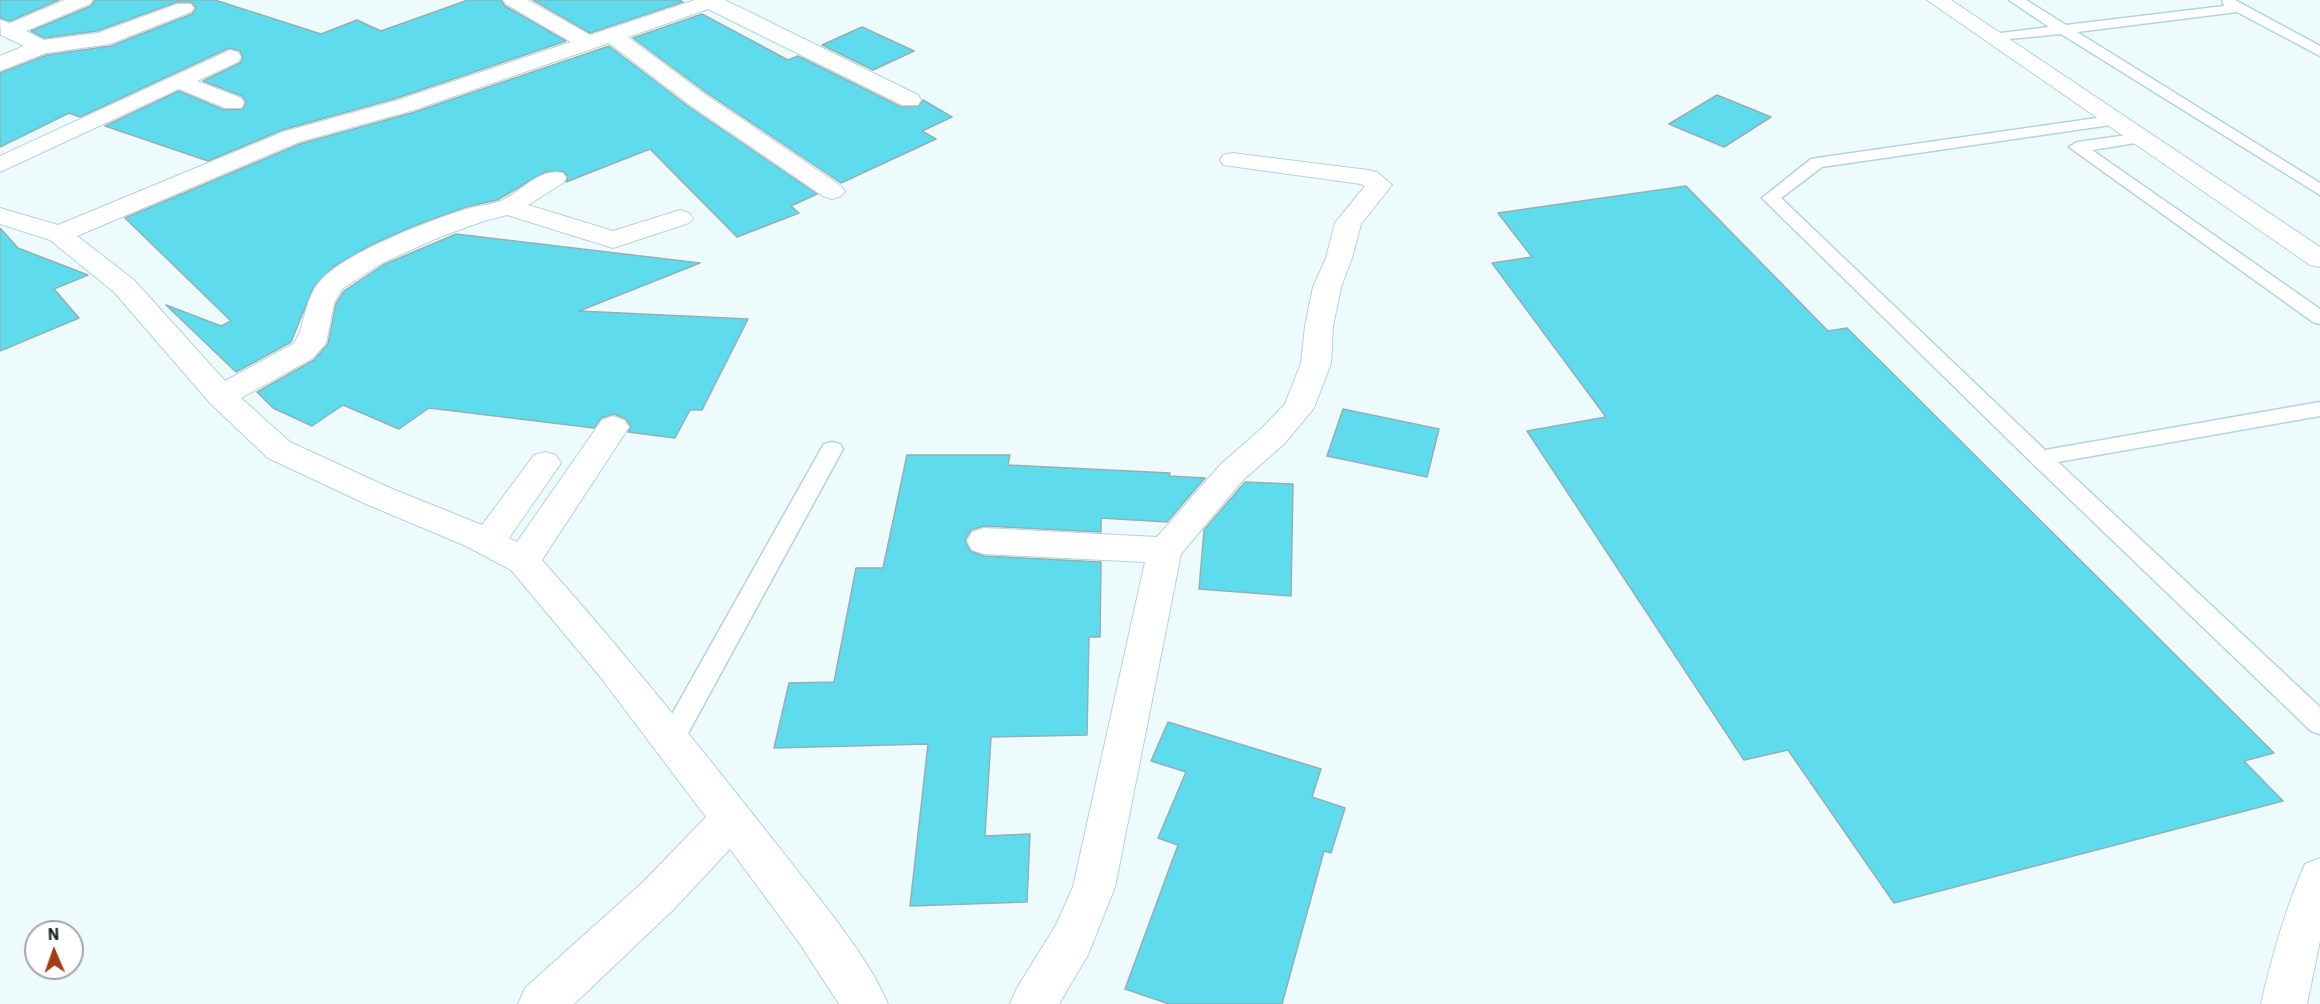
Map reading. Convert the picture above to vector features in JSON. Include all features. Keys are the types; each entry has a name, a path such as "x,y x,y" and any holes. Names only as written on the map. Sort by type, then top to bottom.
{"street":[{"path":"4,29 83,0"},
{"path":"513,0 588,43"},
{"path":"1937,0 2118,120 2320,259"},
{"path":"59,234 291,137 406,105 712,1 910,100"},
{"path":"0,64 40,47 102,39 184,8"},
{"path":"4,29 40,47"},
{"path":"612,35 698,100 832,191"},
{"path":"0,165 230,57"},
{"path":"178,81 233,103"},
{"path":"1033,1004 1072,940 1094,887 1166,550 1232,472 1273,436 1299,408 1316,363 1319,326 1327,287 1339,258 1348,223 1379,185 1368,177 1232,160"},
{"path":"221,396 303,351 311,343 325,291 348,272 433,230 508,207 554,178"},
{"path":"508,207 613,240 680,218"},
{"path":"0,216 59,234 124,286 221,396 279,450 378,496 488,542 523,561 611,663 732,819 815,929 865,1004"},
{"path":"523,561 613,427"},
{"path":"488,542 545,463"},
{"path":"984,541 1166,550"},
{"path":"541,1004 658,896 732,819"},
{"path":"2284,1004 2300,936 2320,878"}],"lane":[{"path":"2016,0 2320,190"},
{"path":"2224,0 2320,51"},
{"path":"1993,38 2239,8"},
{"path":"2118,120 1817,163 1771,198 2040,458 2320,723"},
{"path":"2142,138 2077,147 2317,313"},
{"path":"2040,458 2320,409"},
{"path":"671,740 832,449"}],"building":[{"path":"0,0 59,0 10,21 0,18"},
{"path":"95,0 215,0 321,34 357,20 381,31 468,0 501,0 505,6 566,41 397,98 282,130 208,161 105,126 179,91 224,110 243,109 246,102 242,96 203,81 240,63 243,58 240,51 229,48 80,117 69,113 0,147 0,73 47,55 111,46 192,14 196,8 191,2 177,2 97,31 44,38 31,31 91,6"},
{"path":"533,0 680,0 683,2 590,33"},
{"path":"702,14 788,60 798,56 901,107 918,107 923,100 952,117 922,131 936,139 841,183 707,93 633,38"},
{"path":"862,27 914,51 873,70 822,45"},
{"path":"609,46 689,107 817,194 791,206 799,213 737,237 650,149 566,182 568,177 563,171 545,172 497,200 466,207 411,227 369,246 333,267 314,286 291,342 236,372 166,305 221,326 231,321 125,218 300,144 415,112"},
{"path":"1717,95 1771,117 1724,147 1669,124"},
{"path":"1686,186 1828,331 1847,328 2274,753 2244,761 2283,801 1894,903 1788,750 1744,760 1527,431 1606,417 1492,263 1532,257 1498,213"},
{"path":"0,228 18,248 88,275 54,289 79,318 0,351"},
{"path":"456,234 700,263 579,311 748,319 702,410 690,410 675,438 628,432 631,427 626,419 614,414 601,418 594,428 429,408 399,429 343,405 312,426 273,408 257,392 314,360 328,344 336,304 344,291 383,265"},
{"path":"1343,409 1439,429 1427,477 1327,456"},
{"path":"907,455 1010,455 1008,465 1170,473 1169,476 1205,478 1167,522 1101,518 1101,532 984,526 971,530 965,540 970,551 984,556 1101,562 1100,637 1089,637 1087,735 991,737 985,836 1030,834 1027,902 910,906 928,744 774,748 789,683 834,682 856,568 883,568"},
{"path":"1245,482 1293,484 1291,596 1199,589 1204,530"},
{"path":"1168,722 1321,769 1312,797 1345,808 1331,853 1324,851 1282,1004 1169,1004 1125,989 1178,845 1158,838 1186,772 1151,761"}]}
